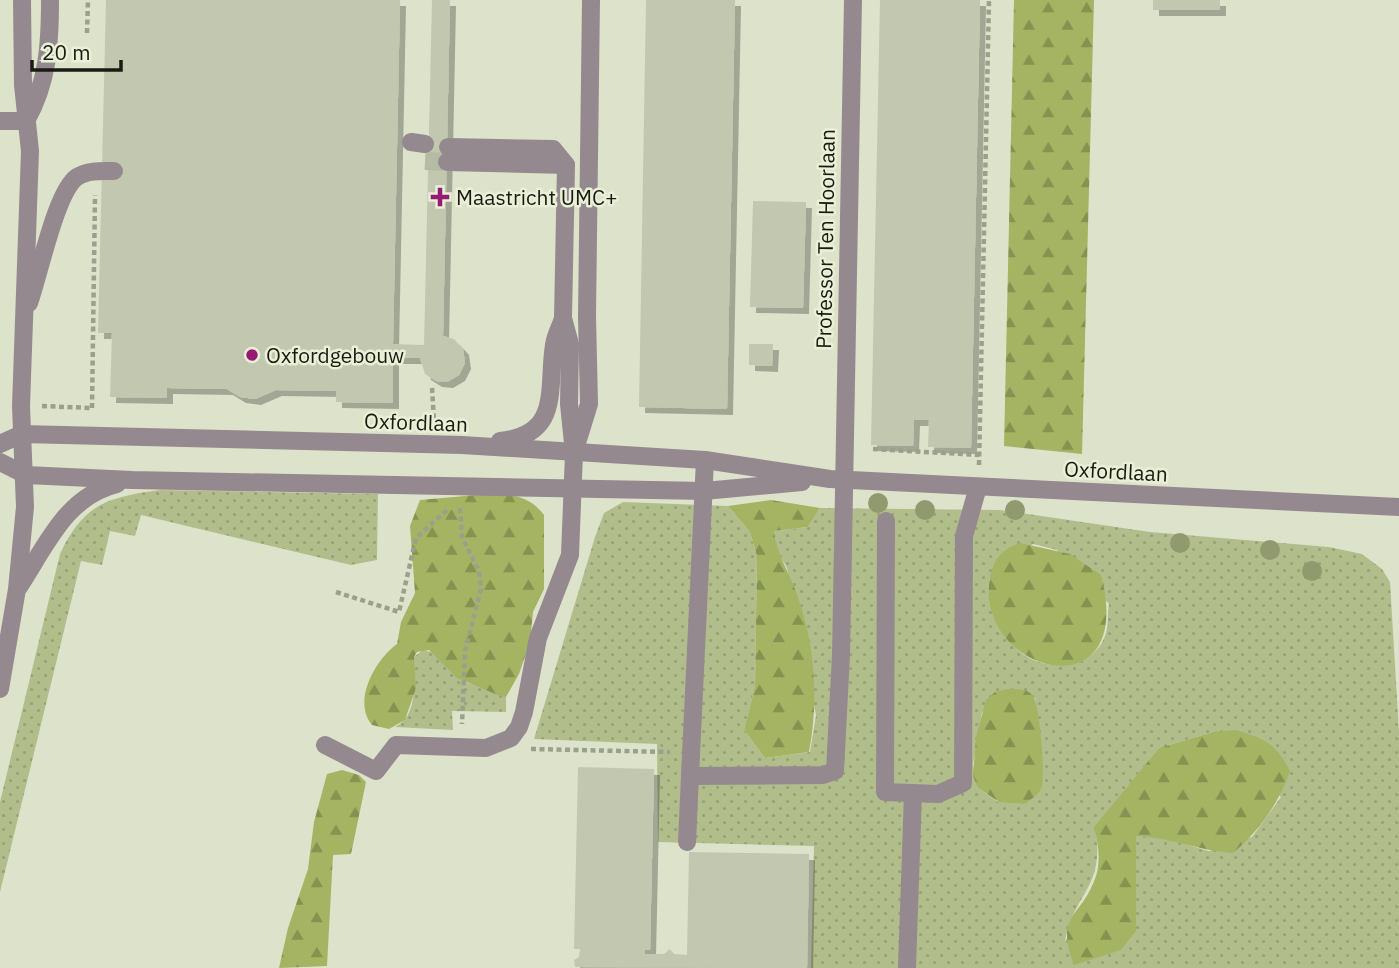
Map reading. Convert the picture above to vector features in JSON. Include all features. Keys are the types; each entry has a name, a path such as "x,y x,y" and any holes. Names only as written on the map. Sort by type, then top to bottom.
{"street":[{"path":"0,689 17,589 26,475 22,435 22,323 30,151 26,121 22,0"},
{"path":"26,121 39,98 47,64 50,0"},
{"path":"574,453 589,404 587,316 591,0"},
{"name":"Professor Ten Hoorlaan","path":"691,776 823,775 835,771 841,655 837,480 852,0"},
{"path":"0,121 26,121"},
{"path":"325,745 376,771 396,746 486,748 500,744 519,727 538,638 570,555 574,453 569,404 570,344 563,318 566,165 552,149 448,154"},
{"path":"22,323 60,204 74,180 95,171 114,171"},
{"path":"462,445 520,438 541,421 552,394 554,344 563,318"},
{"name":"Oxfordlaan","path":"0,444 22,435 462,445 705,460 837,480 1399,507"},
{"path":"687,842 705,460"},
{"name":"Oxfordlaan","path":"0,462 26,475 132,480 704,491 837,480"},
{"path":"17,589 69,510 80,499 93,491 132,480"},
{"path":"886,521 885,792 938,794 963,783 964,536 978,487"},
{"path":"907,968 913,793"}],"path":[{"path":"87,33 88,0"},
{"path":"978,487 989,0"},
{"path":"92,408 95,171"},
{"path":"432,388 432,421 442,421"},
{"path":"873,449 979,455"},
{"path":"461,487 462,537 479,570 481,589 466,651 461,747"},
{"path":"336,592 400,612 416,538 450,507 460,507"},
{"path":"527,749 691,752"}],"green space":[{"path":"1014,0 1094,0 1082,454 1004,446"},
{"path":"160,490 378,494 377,560 351,565 141,515 135,536 110,531 102,565 81,561 0,892 0,802 60,554 78,524 99,506 126,496"},
{"path":"476,495 522,498 544,515 544,589 533,612 530,642 519,674 506,697 500,696 457,678 429,650 417,652 414,657 416,688 405,720 389,729 372,725 366,715 365,693 374,670 397,644 401,622 415,593 410,526 420,500"},
{"path":"771,500 820,508 808,527 774,531 804,616 812,654 814,713 809,752 765,758 744,730 755,686 757,556 750,532 728,506"},
{"path":"623,502 728,506 750,532 757,556 755,686 744,730 765,758 810,752 816,715 787,568 777,550 774,531 808,527 820,508 1000,510 1150,532 1329,547 1362,554 1382,569 1390,582 1399,732 1399,968 811,968 814,846 658,842 657,744 534,739 604,513","holes":["1033,544 1057,550 1109,604 1107,628 1099,648 1078,662 1053,665 1028,657 1018,650 1009,638 992,600 990,577","1035,698 1043,776 998,802 978,788 973,764 982,712","1213,732 1281,797 1252,837 1209,851 1160,837 1136,836 1135,860 1065,941 1075,910 1093,876 1097,847 1095,827 1159,748"]},
{"path":"1020,543 1070,554 1101,575 1106,620 1097,648 1078,663 1053,665 1027,656 1005,637 991,611 990,577 994,565 1004,551"},
{"path":"423,650 435,653 463,681 506,697 506,712 452,711 453,730 395,727 403,722 412,706 414,657"},
{"path":"1007,689 1030,693 1036,702 1038,713 1043,758 1042,783 1037,794 1024,804 999,802 978,788 973,776 976,737 986,700 995,692"},
{"path":"1236,730 1269,744 1280,754 1290,771 1267,816 1233,853 1136,836 1136,931 1121,950 1074,965 1067,935 1068,925 1096,876 1098,852 1094,827 1159,748 1213,732"},
{"path":"342,770 359,775 366,782 351,854 333,855 327,966 279,968 288,928 308,869 314,822 327,774"}],"building":[{"name":"Maastricht UMC+","path":"106,0 400,0 393,344 424,345 432,0 450,0 443,336 454,339 463,349 465,363 459,375 447,382 436,381 425,374 420,358 393,358 393,403 336,402 336,391 276,390 255,399 240,397 227,389 167,388 167,398 110,397 112,333 98,333"},
{"path":"646,0 735,0 727,409 639,407"},
{"path":"880,0 980,0 971,448 928,447 929,420 914,420 913,446 871,445"},
{"path":"1153,0 1220,0 1220,10 1153,10"},
{"path":"753,201 806,202 803,308 750,307"},
{"path":"749,344 773,344 772,366 749,365"},
{"path":"578,767 654,769 650,950 645,950 645,954 664,954 670,949 674,954 687,955 689,852 809,854 807,968 575,967 574,960 579,957 580,949 574,949"}],"tunnel":[{"path":"425,161 447,162"}],"place":[{"name":"Maastricht UMC+","path":"440,197"},
{"name":"Oxfordgebouw","path":"252,355"}]}
